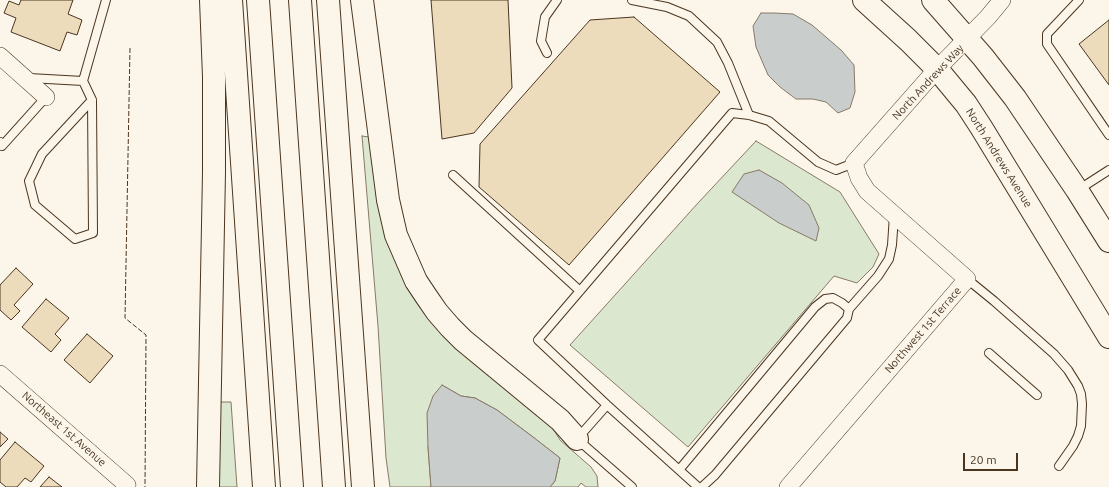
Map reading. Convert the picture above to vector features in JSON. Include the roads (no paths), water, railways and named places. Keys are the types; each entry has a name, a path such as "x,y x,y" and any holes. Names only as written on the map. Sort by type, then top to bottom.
{"main road":[{"path":"208,487 214,99 211,0"},
{"path":"231,0 264,487"},
{"path":"258,0 292,487"},
{"path":"300,0 334,487"},
{"path":"328,0 363,487"},
{"path":"362,0 388,200 396,235 416,281 437,312 459,336 476,352 560,420 577,439"},
{"name":"North Andrews Avenue","path":"864,0 937,69 966,104 1109,337"},
{"path":"933,0 968,38 1015,98 1077,190 1109,241"}],"street":[{"name":"North Andrews Way","path":"854,163 937,69 988,17 1002,0"},
{"path":"4,60 46,97"},
{"name":"Northwest 1st Terrace","path":"788,487 967,279 867,191 859,178 854,163"},
{"name":"Northeast 1st Avenue","path":"0,374 127,486"}],"lane":[{"path":"92,100 42,154 29,181 34,205 75,239 93,233 92,100 83,81 106,0"},
{"path":"547,53 541,40 545,16 557,0"},
{"path":"632,0 667,7 690,16 717,42 728,63 749,115"},
{"path":"1079,0 1047,34 1047,44 1109,135"},
{"path":"24,78 83,81"},
{"path":"0,142 2,146 46,97"},
{"path":"698,487 607,406 538,340 732,114 749,115 769,121 818,162 836,170 854,163"},
{"path":"1077,190 1109,170"},
{"path":"453,175 580,291"},
{"path":"702,487 715,475 847,318 849,309 878,276 889,259 892,245 894,214"},
{"path":"967,279 1054,354 1068,370 1078,386 1082,404 1081,426 1073,446 1059,466"},
{"path":"679,470 815,307 825,299 833,298 849,309"},
{"path":"989,353 1036,395"},
{"path":"607,406 577,439 632,487"}]}
